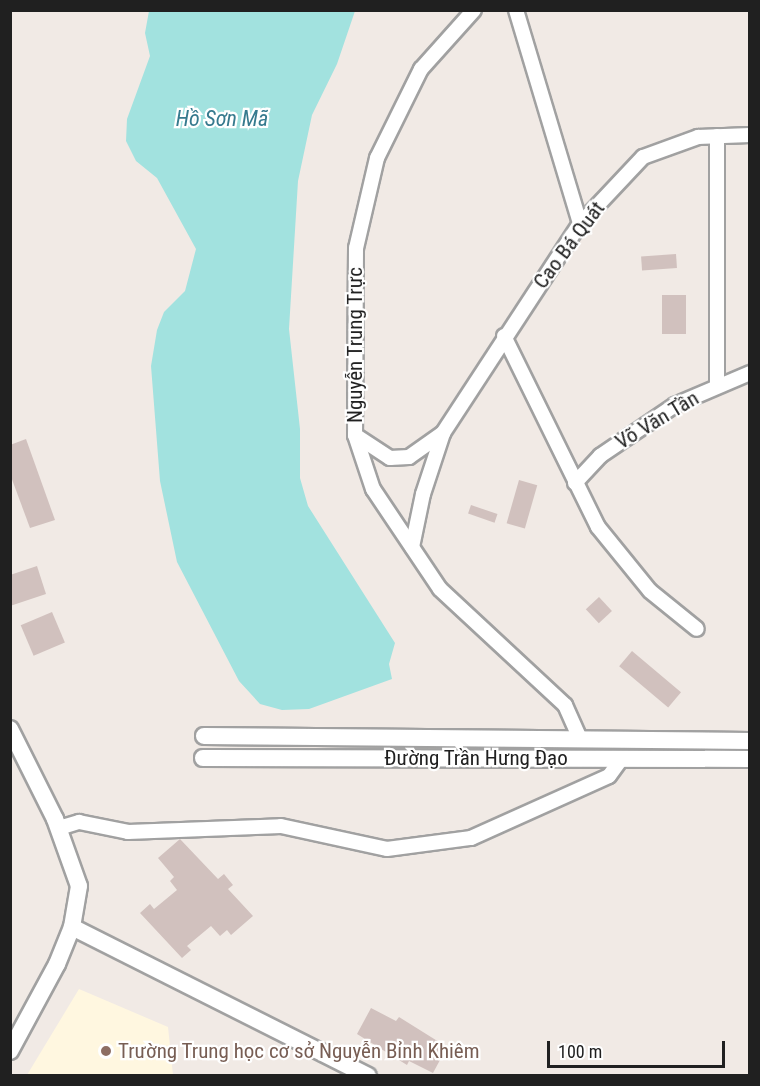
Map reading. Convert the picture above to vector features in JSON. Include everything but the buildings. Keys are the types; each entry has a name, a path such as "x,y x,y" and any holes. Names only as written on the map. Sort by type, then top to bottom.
{"street":[{"name":"Nguyễn Trung Trực","path":"474,10 421,69 377,158 356,248 355,435 372,489 440,589 565,705 580,739"},
{"path":"516,10 580,225"},
{"name":"Cao Bá Quát","path":"412,548 423,494 443,432 504,336 580,225 643,157 698,137 750,135"},
{"path":"717,136 717,386"},
{"path":"504,336 597,527 650,591 697,629"},
{"name":"Võ Văn Tần","path":"575,483 609,450 675,405 750,373"},
{"name":"Cao Bá Quát","path":"355,435 390,458 409,457 443,432"},
{"path":"10,729 58,828 79,886 72,927 57,964 10,1051"},
{"name":"Đường Trần Hưng Đạo","path":"204,736 750,741"},
{"path":"348,737 348,758"},
{"path":"580,739 580,758"},
{"name":"Đường Trần Hưng Đạo","path":"203,758 750,759"},
{"path":"58,828 79,822 128,832 281,826 387,849 471,838 609,776 622,758"},
{"path":"72,927 368,1076"}],"shaded area":[{"name":"Trường Trung học cơ sở Nguyễn Bỉnh Khiêm","path":"79,989 168,1027 173,1075 27,1075"}],"water":[{"name":"Hồ Sơn Mã","path":"149,11 355,11 337,64 312,115 298,181 289,329 300,429 300,478 308,506 395,643 389,664 392,679 309,709 282,710 260,704 239,681 177,562 160,481 151,366 157,330 164,312 185,291 196,249 157,178 136,161 126,141 127,119 150,56 145,33"}],"place":[{"name":"Trường Trung học cơ sở Nguyễn Bỉnh Khiêm","path":"106,1051"}]}
